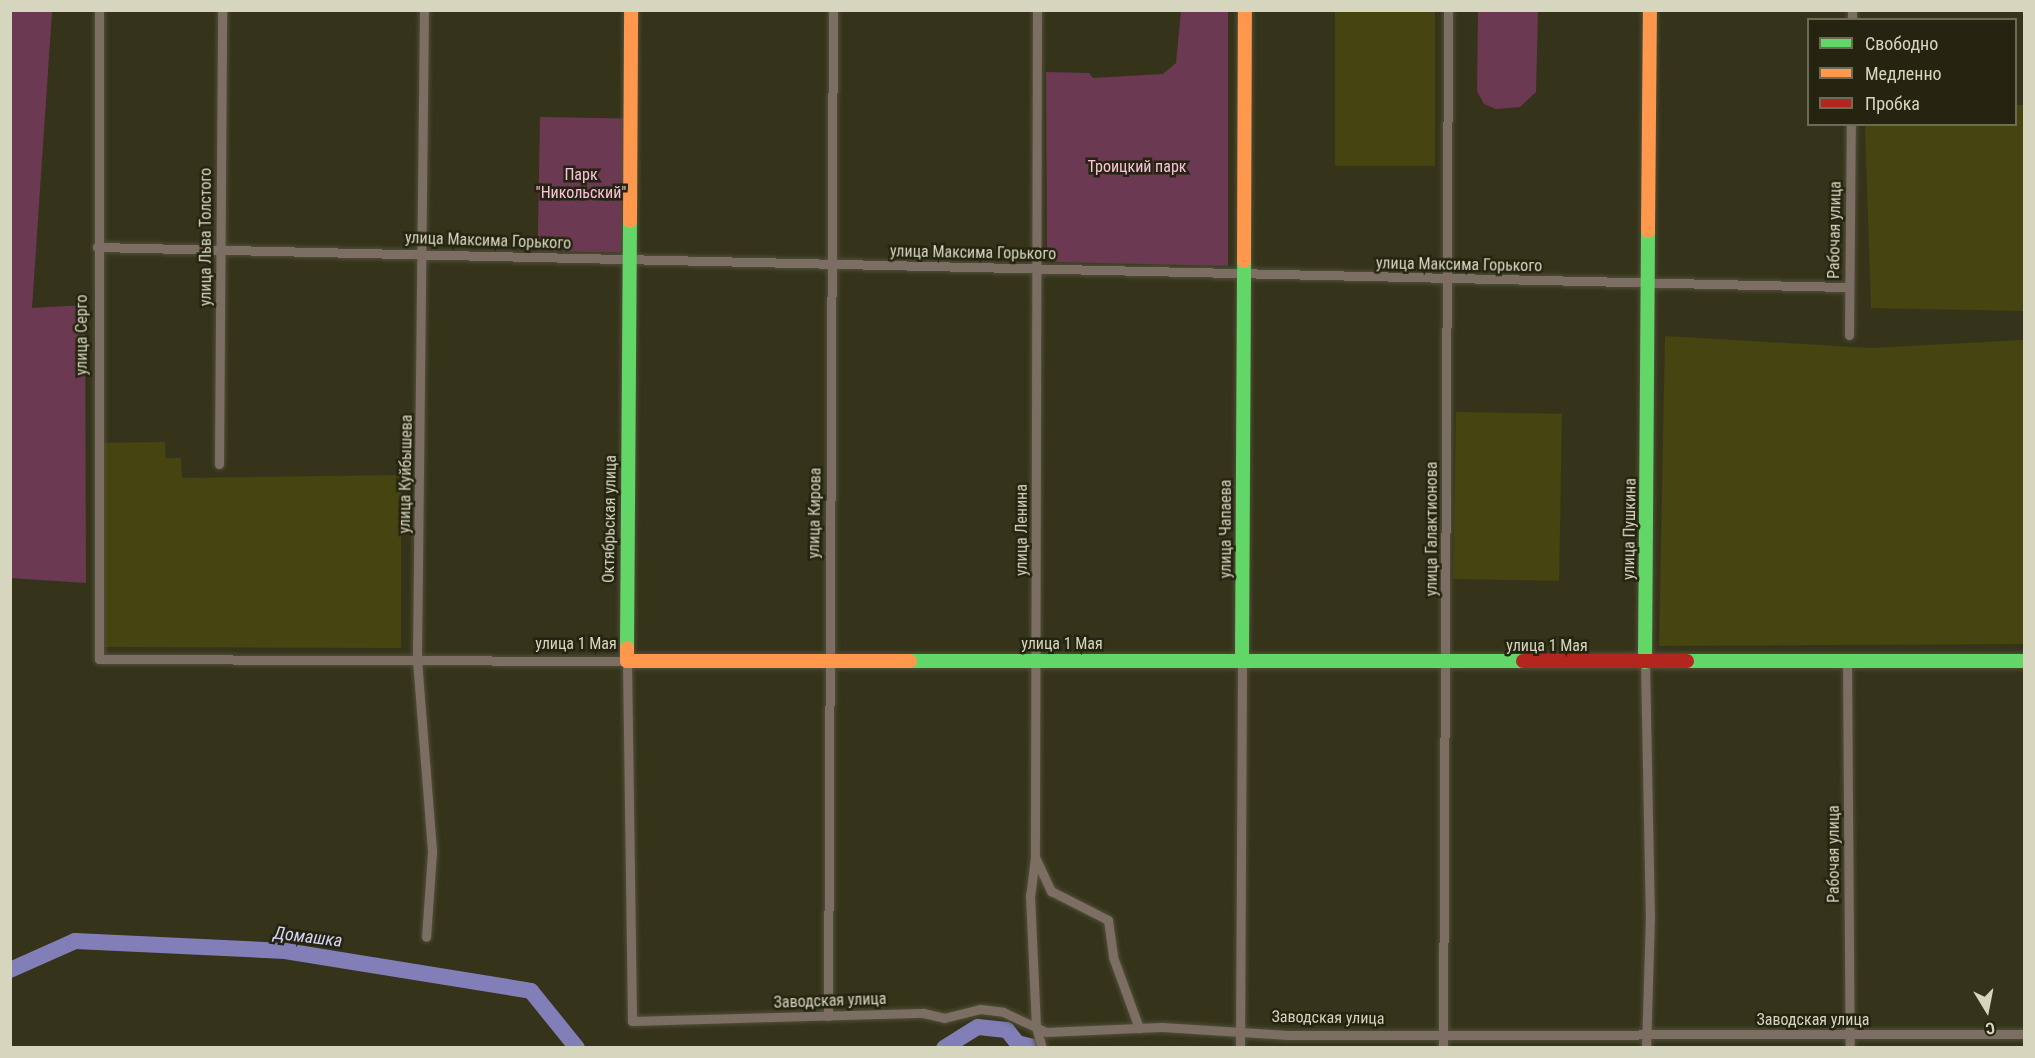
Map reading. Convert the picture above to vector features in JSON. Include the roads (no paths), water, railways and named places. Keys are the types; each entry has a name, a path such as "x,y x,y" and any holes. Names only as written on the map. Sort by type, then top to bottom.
{"main road":[{"name":"Октябрьская улица","path":"627,661 631,10"},
{"name":"улица Чапаева","path":"1242,660 1245,10"},
{"name":"улица Пушкина","path":"1645,662 1650,10"},
{"name":"улица 1 Мая","path":"627,661 1242,660 1447,663 2025,661"}],"street":[{"name":"улица Серго","path":"99,10 97,247 99,659"},
{"name":"улица Льва Толстого","path":"219,464 222,10"},
{"name":"улица Куйбышева","path":"424,10 417,660 432,852 426,937"},
{"name":"улица Кирова","path":"828,1016 827,661 834,266 833,10"},
{"name":"улица Ленина","path":"1037,10 1037,660 1035,857 1030,895 1036,1027 1042,1047"},
{"name":"улица Галактионова","path":"1443,1047 1446,836 1442,813 1447,663 1448,10"},
{"name":"Рабочая улица","path":"1849,335 1851,126"},
{"name":"улица Максима Горького","path":"97,247 1244,276 1849,287"},
{"name":"улица 1 Мая","path":"99,659 627,661"},
{"name":"улица Чапаева","path":"1240,1047 1242,660"},
{"name":"Октябрьская улица","path":"627,661 628,902 632,1022 638,1023"},
{"name":"Рабочая улица","path":"1847,661 1850,1047"},
{"name":"улица Пушкина","path":"1645,662 1650,915 1646,1047"},
{"path":"1035,857 1051,891 1108,920 1113,957 1139,1028"},
{"name":"Заводская улица","path":"638,1023 923,1013 944,1018 980,1009 1003,1012 1046,1032 1139,1028 1240,1029 1288,1035 2025,1034"}],"waterway":[{"name":"Домашка","path":"10,970 75,941 285,951 531,991 577,1048"},
{"name":"Домашка","path":"944,1048 978,1027 1007,1030 1017,1043 1037,1048"}],"park label":[{"name":"Троицкий парк","path":"1137,167"},
{"name":"Парк \"Никольский\"","path":"581,184"}]}
